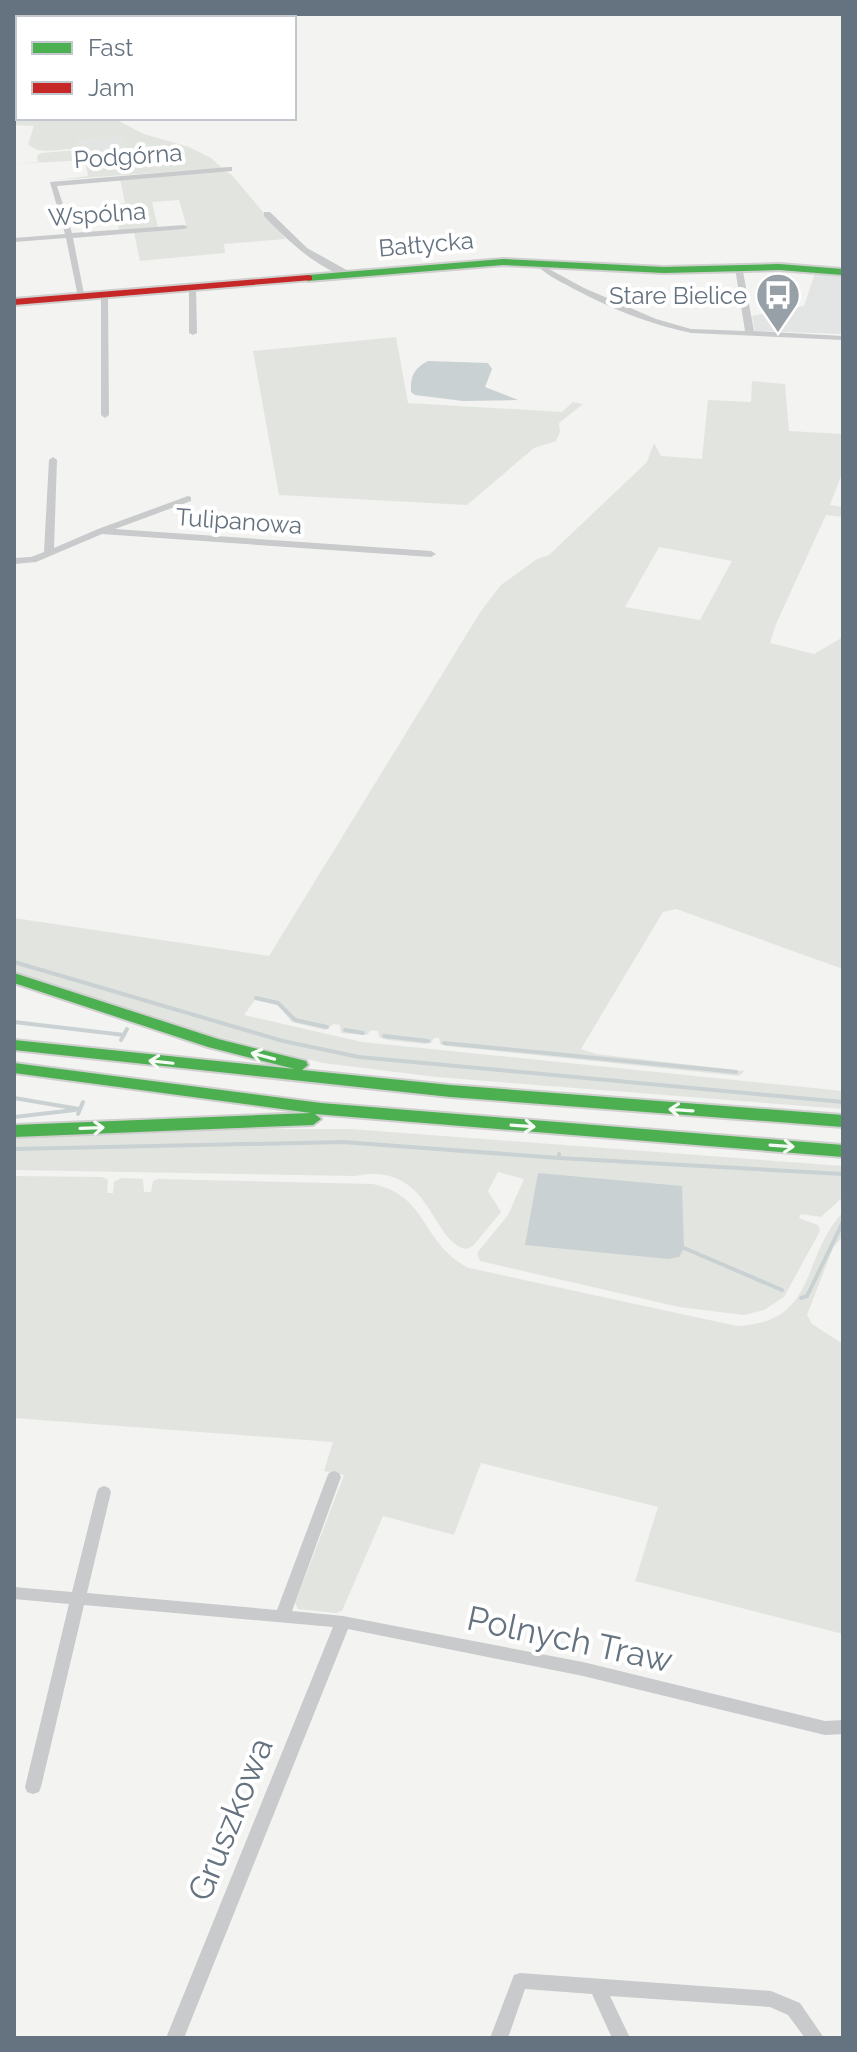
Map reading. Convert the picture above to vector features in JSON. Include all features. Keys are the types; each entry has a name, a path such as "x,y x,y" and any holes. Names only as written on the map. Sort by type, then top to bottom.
{"main road":[{"name":"Bałtycka","path":"14,302 480,263 664,270 779,267 843,272"},
{"path":"14,978 275,1059 450,1091"},
{"path":"14,1045 450,1091 843,1121"},
{"path":"14,1068 289,1105 843,1151"},
{"path":"14,1131 306,1119 445,1120"}],"street":[{"name":"Podgórna","path":"82,297 69,236 52,187 56,183 229,169"},
{"path":"267,214 296,247 349,275"},
{"name":"Wspólna","path":"14,240 184,227"},
{"path":"539,263 546,271 646,320 691,331 843,338"},
{"path":"739,268 750,334"},
{"path":"192,288 193,333"},
{"path":"104,295 105,415"},
{"path":"49,553 53,460"},
{"path":"101,531 188,499"},
{"name":"Tulipanowa","path":"14,561 24,562 101,531 431,554"},
{"path":"283,1615 334,1477"},
{"path":"33,1787 104,1492"},
{"name":"Polnych Traw","path":"14,1593 343,1622 583,1669 825,1728 843,1727"},
{"name":"Gruszkowa","path":"175,2038 343,1622"},
{"path":"499,2038 520,1981 771,1999 794,2009 815,2038"},
{"path":"597,1986 621,2038"}],"shaded area":[{"path":"14,38 16,120 117,120 144,134 189,147 211,158 222,168 56,180 88,176 85,160 14,164 38,162 37,156 41,153 77,150 79,158 127,155 122,137 75,141 76,148 50,151 38,150 28,144 34,126 14,125"},
{"path":"122,137 127,155 79,158 74,141"},
{"path":"224,171 231,174 286,239 224,244 225,253 140,261 134,233 187,228 179,200 152,202 158,227 119,230 114,205 125,203 120,179"},
{"path":"815,273 843,276 843,334 755,331 752,316 804,306"},
{"path":"396,337 408,403 562,412 573,402 583,404 559,423 560,432 556,441 534,448 467,505 279,495 253,351"},
{"path":"428,361 488,363 492,369 485,387 518,400 463,401 415,395 411,392 412,377"},
{"path":"752,381 785,384 789,431 843,434 843,471 830,505 843,507 843,517 826,515 770,643 814,654 843,637 843,969 676,909 663,912 581,1049 596,1054 745,1071 739,1076 446,1046 440,1044 439,1038 425,1044 387,1040 379,1037 378,1031 371,1030 367,1035 341,1033 340,1025 334,1024 325,1030 292,1022 278,1005 255,1000 244,1015 362,1042 843,1091 843,1109 436,1077 323,1063 216,1036 14,972 14,918 269,956 481,611 501,585 537,559 549,555 647,462 654,443 661,456 702,459 708,400 751,402","holes":["659,547 732,561 700,620 625,607"]},
{"path":"261,1129 351,1129 843,1166 843,1197 821,1217 801,1214 799,1218 818,1225 820,1231 784,1297 764,1310 744,1315 679,1307 480,1261 477,1253 508,1215 524,1179 498,1172 488,1191 501,1212 473,1246 466,1249 454,1243 444,1232 414,1190 399,1180 380,1174 14,1170 14,1138"},
{"path":"538,1173 682,1186 684,1248 679,1257 668,1259 525,1245"},
{"path":"14,1176 102,1177 108,1180 107,1193 113,1193 114,1182 121,1178 143,1179 144,1192 151,1192 153,1181 158,1179 373,1184 405,1199 453,1258 469,1268 737,1326 763,1322 782,1313 795,1301 829,1230 843,1212 843,1236 833,1248 807,1315 812,1324 843,1344 843,1634 635,1581 658,1507 481,1463 454,1535 383,1516 342,1611 298,1609 295,1603 344,1475 324,1471 333,1442 14,1418"}],"waterway":[{"path":"14,962 283,1041 359,1057 843,1102"},
{"path":"256,998 278,1003 295,1020 327,1027"},
{"path":"14,1022 124,1035"},
{"path":"124,1035 127,1029"},
{"path":"345,1030 363,1033"},
{"path":"121,1040 124,1035"},
{"path":"384,1036 428,1041"},
{"path":"444,1043 736,1072"},
{"path":"14,1098 79,1109"},
{"path":"78,1114 83,1102"},
{"path":"14,1117 75,1110"},
{"path":"14,1149 343,1142 559,1158"},
{"path":"559,1158 843,1174"},
{"path":"801,1298 807,1296 843,1222"},
{"path":"684,1248 782,1290"}],"traffic: fast":[{"path":"308,278 503,262 664,270 779,267 843,272"},
{"path":"14,978 214,1043 300,1065"},
{"path":"14,1045 450,1091 843,1121"},
{"path":"14,1068 321,1109 843,1151"},
{"path":"14,1131 313,1119"}],"traffic: jam":[{"path":"14,302 308,278"}],"place":[{"name":"Stare Bielice","path":"778,334"}]}
